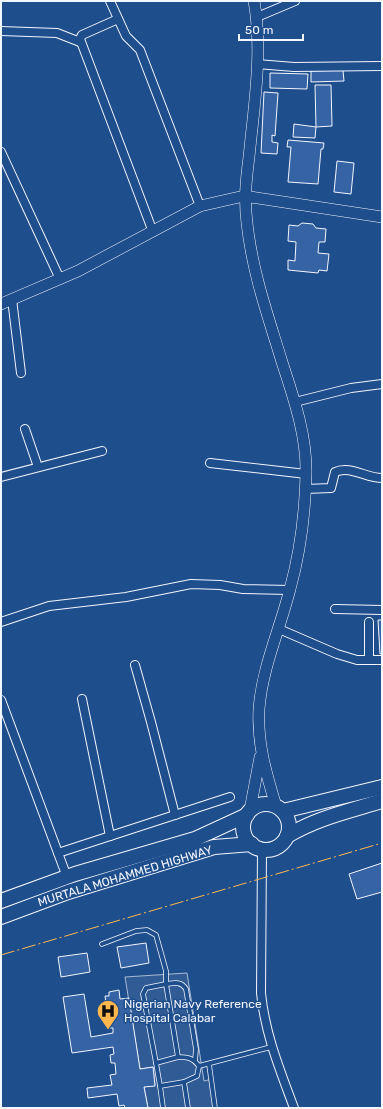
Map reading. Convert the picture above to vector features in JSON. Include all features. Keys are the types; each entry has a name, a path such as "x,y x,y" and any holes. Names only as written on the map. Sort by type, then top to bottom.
{"highway":[{"path":"382,788 279,808 265,804 249,812 244,828 247,839 257,847 269,849 278,846 287,836 320,819 382,801"},
{"path":"279,808 289,823 287,836"},
{"name":"MURTALA MOHAMMED HIGHWAY","path":"1,901 66,877 195,839 249,812"},
{"name":"MURTALA MOHAMMED HIGHWAY","path":"1,917 68,892 214,847 257,847"}],"street":[{"path":"110,1 126,36 140,50 200,206"},
{"path":"254,1 257,17 257,64 244,196 249,240 259,288 295,402 305,450 306,474 297,557 290,590 261,692 259,723 261,754 279,808"},
{"path":"257,17 295,1"},
{"path":"118,19 82,35 80,42 153,232"},
{"path":"1,31 57,33 80,42"},
{"path":"257,64 294,67 382,66"},
{"path":"1,152 60,279"},
{"path":"1,304 78,271 200,206 244,196 382,217"},
{"path":"12,299 21,373"},
{"path":"295,402 358,386 382,384"},
{"path":"25,429 38,467"},
{"path":"1,477 102,451"},
{"path":"210,463 306,474"},
{"path":"305,489 331,488 335,472 337,471 353,470 372,478 382,478"},
{"path":"1,622 24,612 49,606 126,597 191,584 220,585 249,590 290,590"},
{"path":"336,609 382,610"},
{"path":"369,622 369,660"},
{"path":"279,629 337,654 357,660 382,660"},
{"path":"135,665 152,722 175,815"},
{"path":"82,699 110,836"},
{"path":"1,700 66,877"},
{"path":"249,812 261,754"},
{"path":"58,853 230,797"},
{"path":"257,847 261,993 263,1015 271,1047 294,1108"}],"lane":[{"path":"102,944 136,931 147,930 156,935 166,971 166,984 178,1057"},
{"path":"160,1086 184,1082 197,1076 199,1066 195,1060 196,1049 186,989 183,985 177,983 146,988 143,994 160,1086 162,1108"},
{"path":"199,1066 271,1047"},
{"path":"156,1063 178,1057 195,1060"},
{"path":"209,1064 215,1108"},
{"path":"184,1082 188,1108"}],"shaded area":[{"path":"187,973 204,1081 212,1079 216,1108 148,1108 144,1087 155,1085 153,1067 140,1069 125,977"}],"building":[{"path":"343,70 344,81 311,82 311,71"},
{"path":"270,73 308,74 307,89 270,88"},
{"path":"315,85 331,85 332,126 316,127"},
{"path":"264,92 278,93 275,136 272,135 272,142 278,143 277,154 261,153"},
{"path":"294,124 316,127 315,138 293,137"},
{"path":"288,140 324,143 323,149 321,149 318,184 288,182 291,147 287,147"},
{"path":"337,161 354,163 351,194 334,192"},
{"path":"302,223 313,224 316,228 326,229 325,242 319,242 318,253 329,254 327,271 319,270 318,273 288,270 288,260 295,261 296,242 288,241 289,225 298,226"},
{"path":"378,620 382,620 382,653 380,654"},
{"path":"382,863 382,892 357,899 349,874"},
{"path":"146,943 149,963 121,968 117,947"},
{"path":"87,953 90,972 61,977 58,957"},
{"path":"119,990 120,999 129,998 140,1069 153,1067 155,1086 144,1087 148,1108 125,1108 124,1105 119,1106 117,1094 88,1098 87,1088 112,1085 110,1075 116,1074 115,1063 111,1063 110,1055 114,1054 113,1047 72,1053 63,997 84,994 91,1037 113,1033 113,1028 109,1028 107,1016 111,1015 109,1003 106,1003 105,996 109,996 109,992"}],"power":[{"path":"1,955 382,843"}],"place":[{"name":"Nigerian Navy Reference Hospital Calabar","path":"108,1030"}]}
